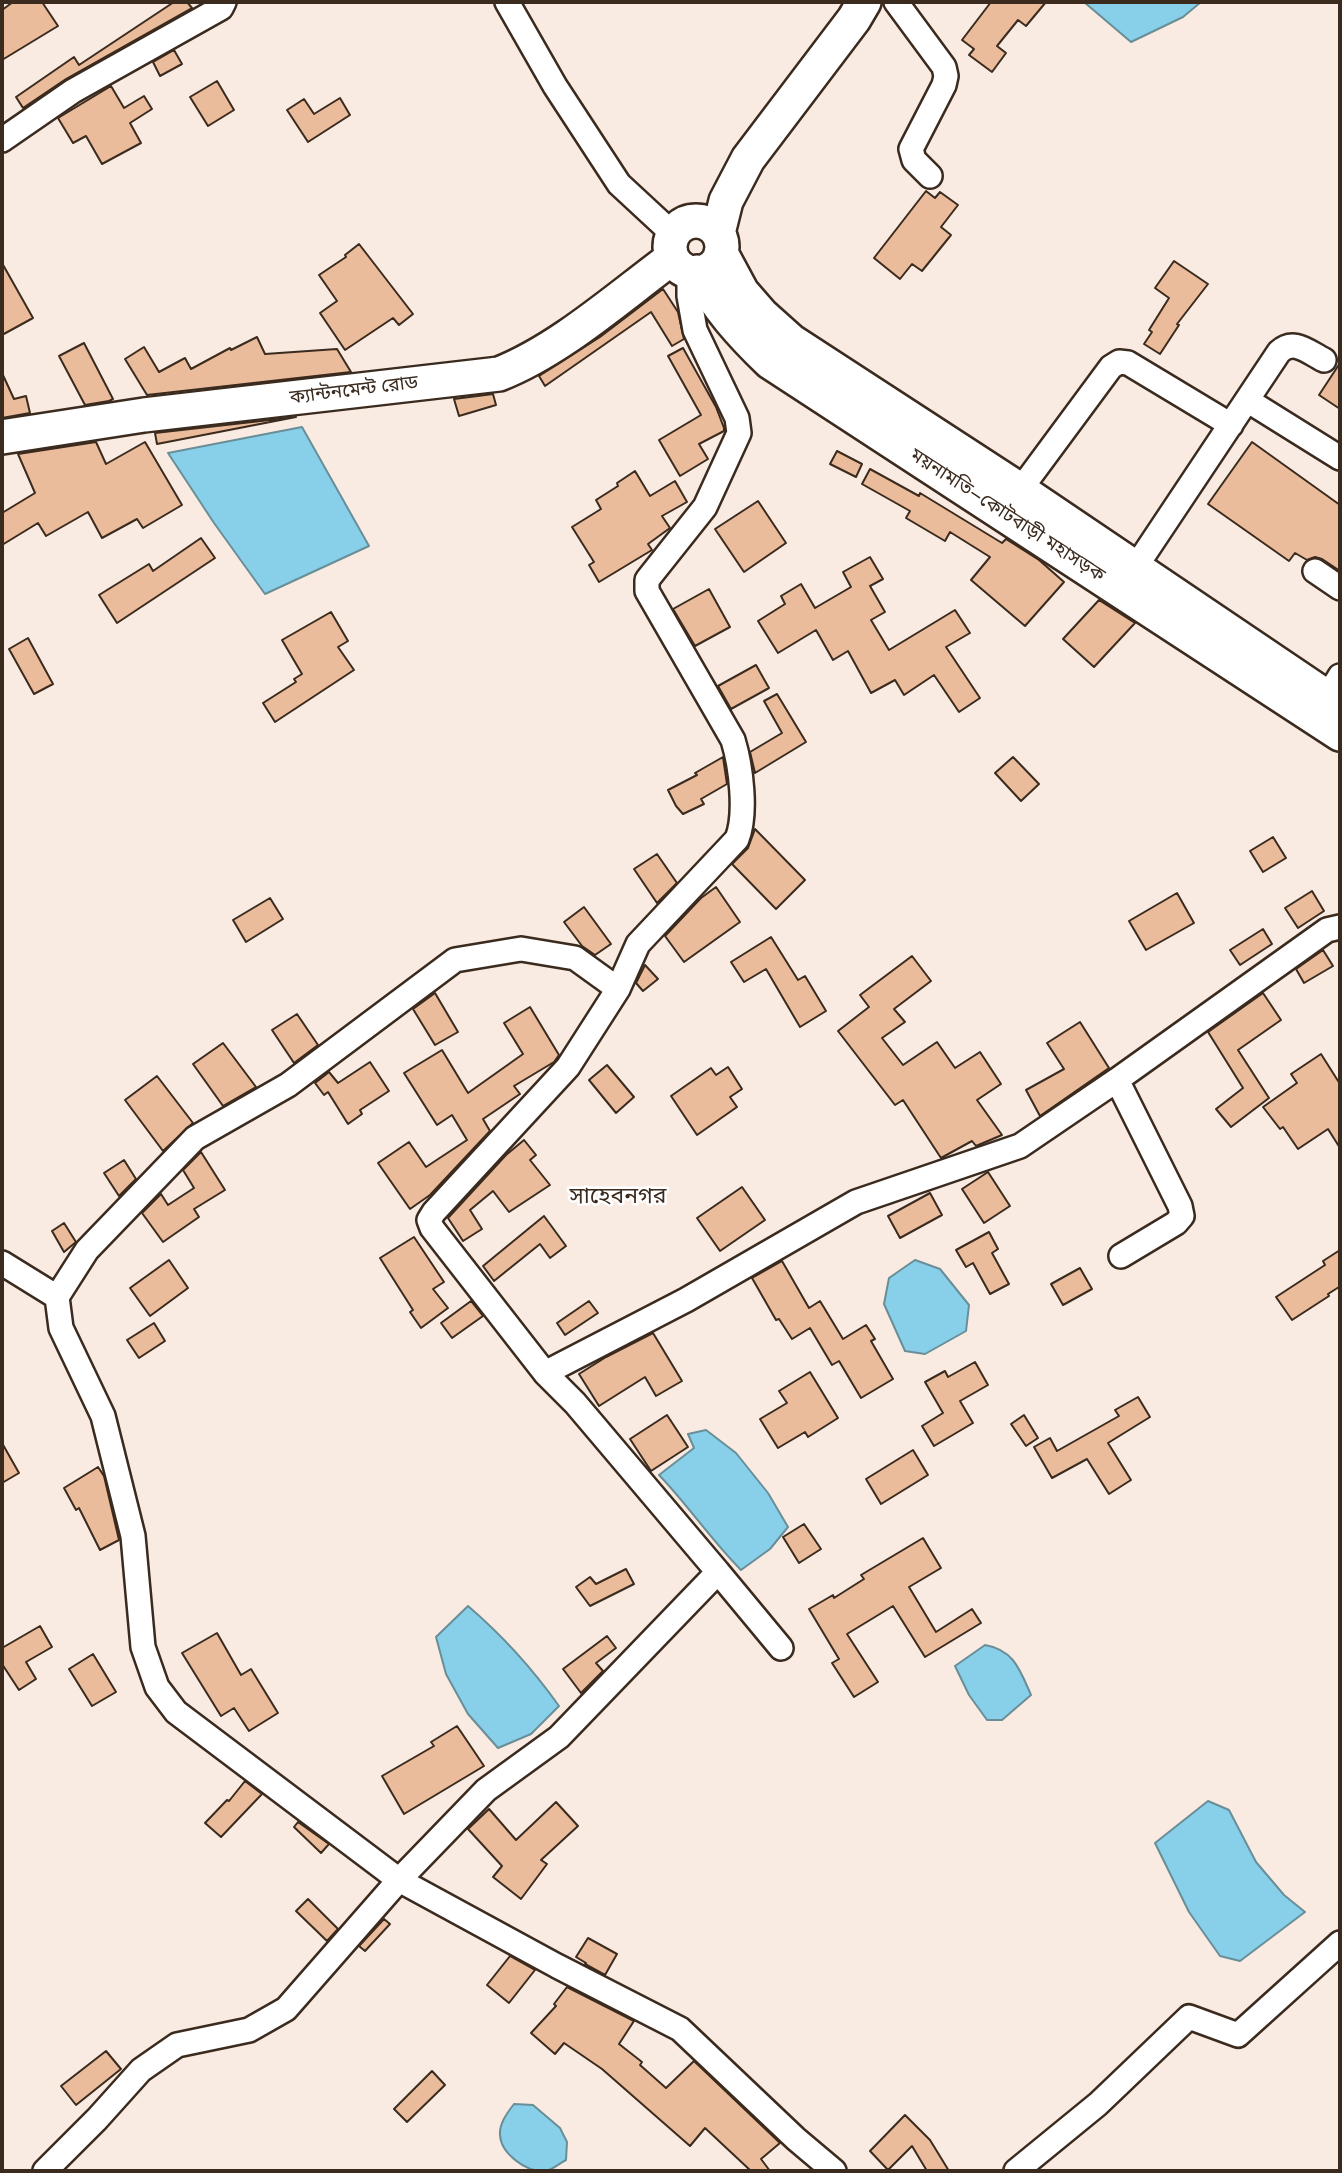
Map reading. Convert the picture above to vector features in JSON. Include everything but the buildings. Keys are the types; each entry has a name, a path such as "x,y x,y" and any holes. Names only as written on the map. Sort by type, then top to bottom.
{"main road":[{"path":"696,249 728,169 830,26 840,2"},
{"path":"696,249 748,159 864,2"},
{"name":"ক্যান্টনমেন্ট রোড","path":"2,437 144,415 499,374 524,364 559,342 696,249"},
{"name":"ময়নামতি–কোটবাড়ী মহাসড়ক","path":"696,249 792,341 1020,490 1333,706"},
{"name":"ময়নামতি–কোটবাড়ী মহাসড়ক","path":"696,249 712,299 735,328 770,362 1333,706"}],"street":[{"path":"2,140 73,92 221,8 224,2"},
{"path":"507,2 555,86 619,184 696,249 689,296 695,330 737,418 739,433 705,507 647,580 647,591 733,740 739,758 742,827 737,839 638,944 618,989 568,1067 429,1220 432,1228 545,1373 583,1413 781,1648"},
{"path":"896,2 944,67 947,76 911,149 914,160 930,176"},
{"path":"1135,568 1279,352 1286,346 1295,345 1324,360"},
{"path":"1020,490 1111,367 1119,362 1128,363 1231,425"},
{"path":"1247,400 1340,458"},
{"path":"1315,571 1340,588"},
{"path":"545,1373 686,1300 856,1202 1020,1146 1327,930 1340,927"},
{"path":"618,989 575,958 521,949 455,960 288,1085 195,1138 87,1250 57,1297 61,1328 103,1416 133,1536 143,1647 157,1687 176,1712 399,1880 556,1966 680,2029 796,2140 834,2171"},
{"path":"1117,1080 1180,1206 1182,1216 1176,1223 1121,1256"},
{"path":"2,1263 57,1297"},
{"path":"45,2171 141,2070 168,2051 177,2045 249,2030 286,2009 399,1880 486,1790 559,1737 718,1572"},
{"path":"1016,2171 1098,2104 1189,2017 1238,2035 1340,1943"}],"water":[{"path":"1084,2 1201,2 1183,17 1131,42"},
{"path":"302,427 369,546 265,594 168,453"},
{"path":"915,1260 940,1269 969,1305 966,1331 925,1354 905,1351 884,1304 889,1278"},
{"path":"706,1430 736,1453 768,1493 788,1527 770,1549 741,1570 659,1475 694,1448 688,1434"},
{"path":"468,1606 516,1653 559,1706 531,1734 498,1748 468,1714 446,1674 436,1637"},
{"path":"985,1645 1003,1651 1015,1662 1031,1695 1002,1720 987,1720 969,1695 955,1666"},
{"path":"1208,1801 1229,1810 1256,1862 1284,1895 1305,1912 1240,1961 1220,1956 1189,1912 1155,1843"},
{"path":"514,2104 533,2105 560,2128 567,2142 566,2160 546,2171 539,2171 523,2165 510,2155 501,2142 500,2131"}],"district":[{"name":"সাহেবনগর","path":"618,1197"}]}
